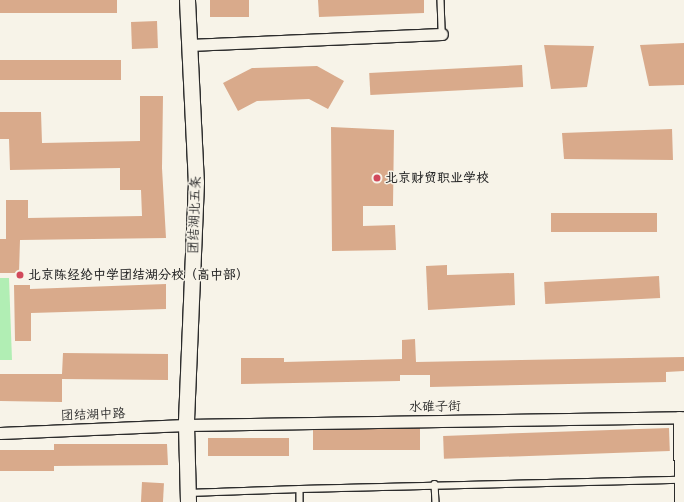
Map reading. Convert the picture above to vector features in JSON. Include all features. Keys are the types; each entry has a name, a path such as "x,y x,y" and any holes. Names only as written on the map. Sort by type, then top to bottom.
{"street":[{"name":"团结湖北五条","path":"187,0 196,182 186,425 188,497"},
{"path":"189,45 442,34"},
{"path":"680,502 681,417"},
{"name":"水碓子街","path":"186,425 681,417"},
{"name":"团结湖中路","path":"0,433 186,425"}],"lane":[{"path":"441,0 442,34"},
{"path":"188,497 300,489 434,484 680,480"},
{"path":"434,484 436,502"},
{"path":"300,489 300,502"}],"green space":[{"path":"0,278 9,278 12,360 0,360"}],"building":[{"path":"0,0 117,0 117,13 0,13"},
{"path":"210,0 249,0 249,17 210,17"},
{"path":"318,0 424,0 424,13 319,17"},
{"path":"157,21 158,48 132,49 131,22"},
{"path":"684,43 684,85 649,86 640,45"},
{"path":"544,45 594,46 587,87 551,89"},
{"path":"0,60 121,60 121,80 0,80"},
{"path":"522,65 523,87 370,95 369,73"},
{"path":"317,66 344,81 328,109 309,99 257,101 238,111 223,83 252,68"},
{"path":"140,96 163,96 162,168 166,238 20,240 19,273 0,273 0,239 6,239 6,200 28,200 28,218 142,216 141,190 120,190 120,168 10,170 9,139 0,139 0,112 41,112 42,143 140,141"},
{"path":"331,127 394,130 393,206 363,206 363,226 395,225 396,250 332,251"},
{"path":"672,129 673,160 564,159 562,133"},
{"path":"551,213 657,213 657,232 551,232"},
{"path":"447,265 447,275 514,273 515,305 428,310 426,266"},
{"path":"659,276 660,298 545,304 544,282"},
{"path":"166,284 166,309 31,313 31,341 15,341 14,285 30,285 30,289"},
{"path":"415,339 416,362 684,357 684,371 666,372 666,382 430,387 430,375 400,375 400,381 241,384 241,358 284,358 284,362 402,359 402,340"},
{"path":"63,353 168,354 168,380 62,379 62,402 0,401 0,374 62,374"},
{"path":"313,428 420,428 420,450 313,450"},
{"path":"669,428 670,451 444,459 443,436"},
{"path":"208,438 289,438 289,456 208,456"},
{"path":"54,444 167,444 168,465 54,466 54,471 0,471 0,450 54,450"},
{"path":"142,482 164,483 163,502 141,502"}],"place":[{"name":"北京财贸职业学校","path":"377,178"},
{"name":"北京陈经纶中学团结湖分校（高中部）","path":"20,275"}]}
